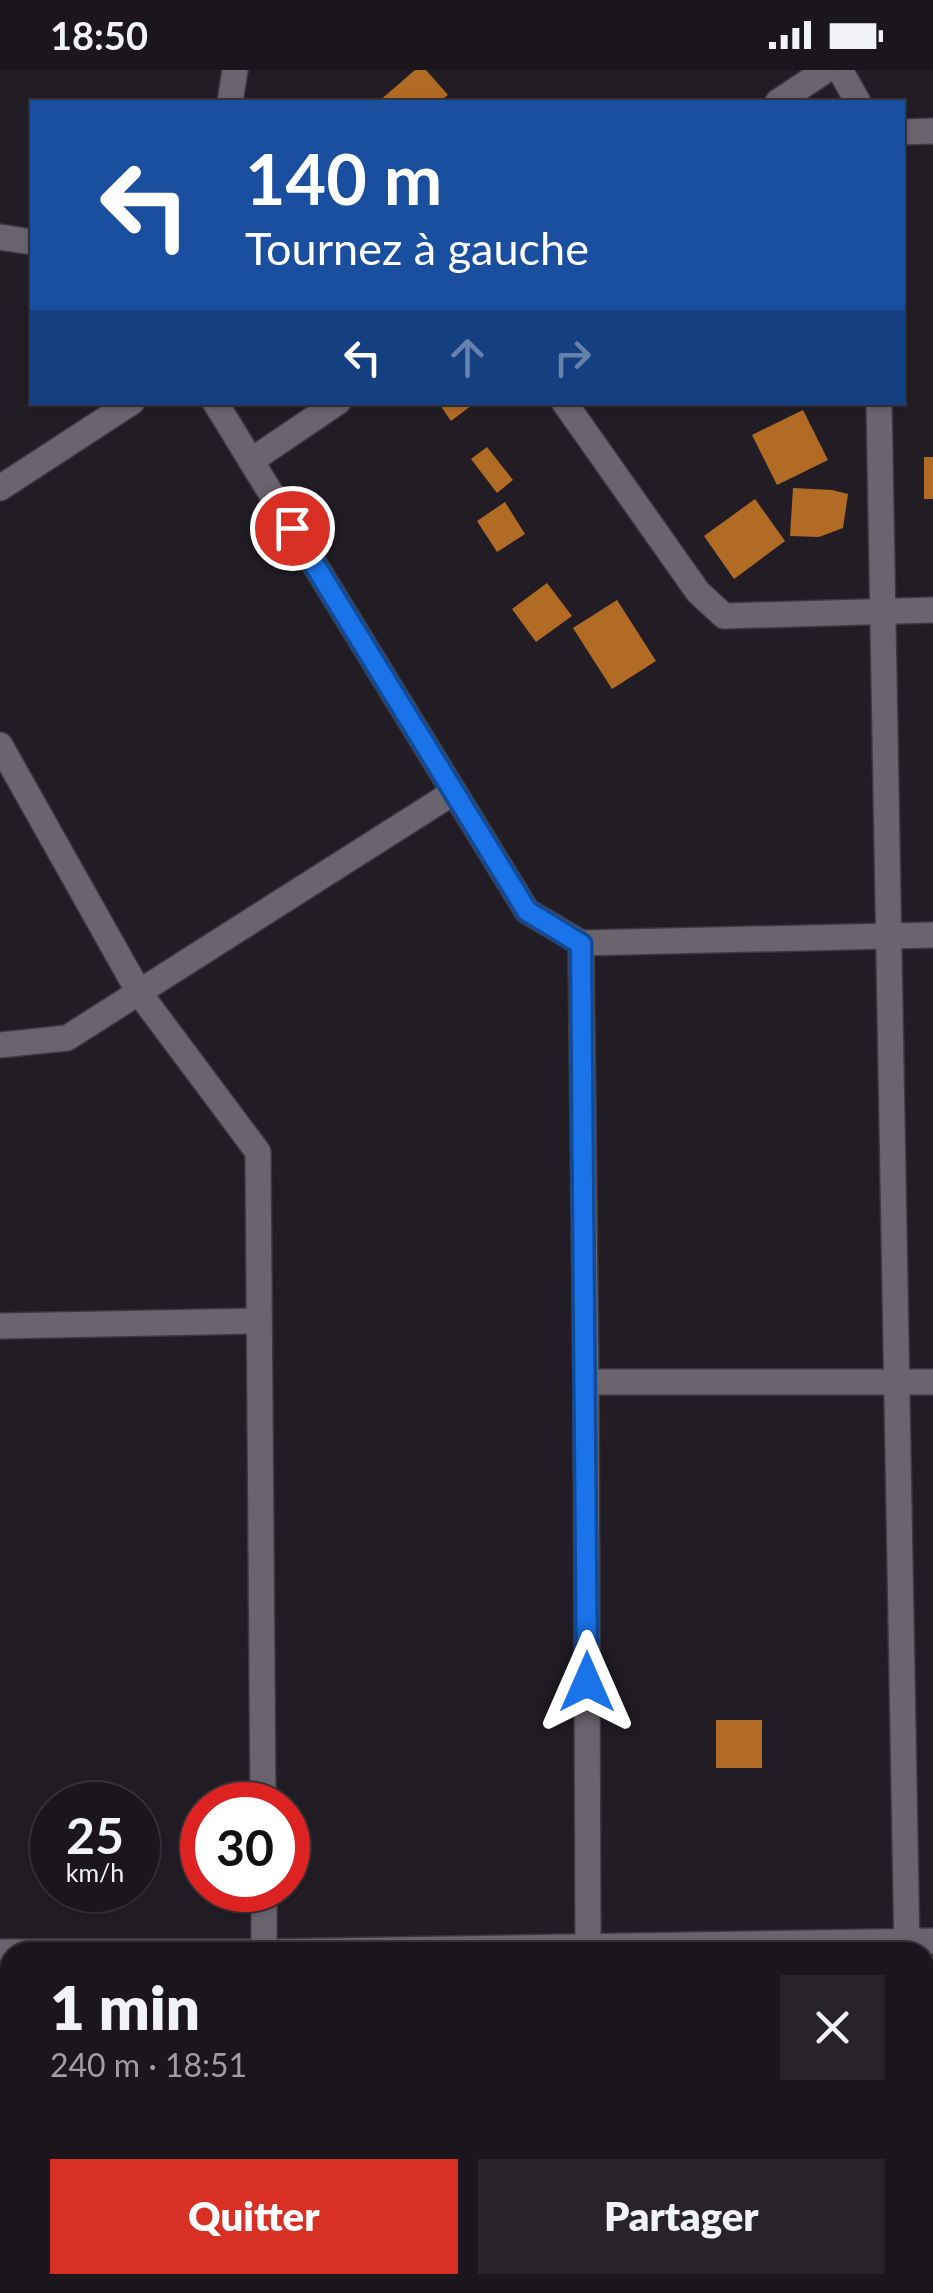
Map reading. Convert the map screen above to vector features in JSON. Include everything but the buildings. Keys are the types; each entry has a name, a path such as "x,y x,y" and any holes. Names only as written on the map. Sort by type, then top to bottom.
{"street":[{"path":"230,100 235,70"},
{"path":"781,100 826,70"},
{"path":"840,70 857,100"},
{"path":"905,132 933,131"},
{"path":"0,237 30,242"},
{"path":"0,488 127,405"},
{"path":"217,405 527,911 581,944 933,935"},
{"path":"252,461 334,405"},
{"path":"566,405 698,592 724,616 933,610"},
{"path":"879,405 896,1382 916,1942"},
{"path":"0,745 140,994 258,1152 263,1782"},
{"path":"0,1045 67,1038 454,792"},
{"path":"581,944 588,1942"},
{"path":"0,1326 259,1321"},
{"path":"586,1382 933,1382"},
{"path":"265,1912 266,1942"}],"route":[{"path":"292,528 527,911 581,944 587,1682"}]}
